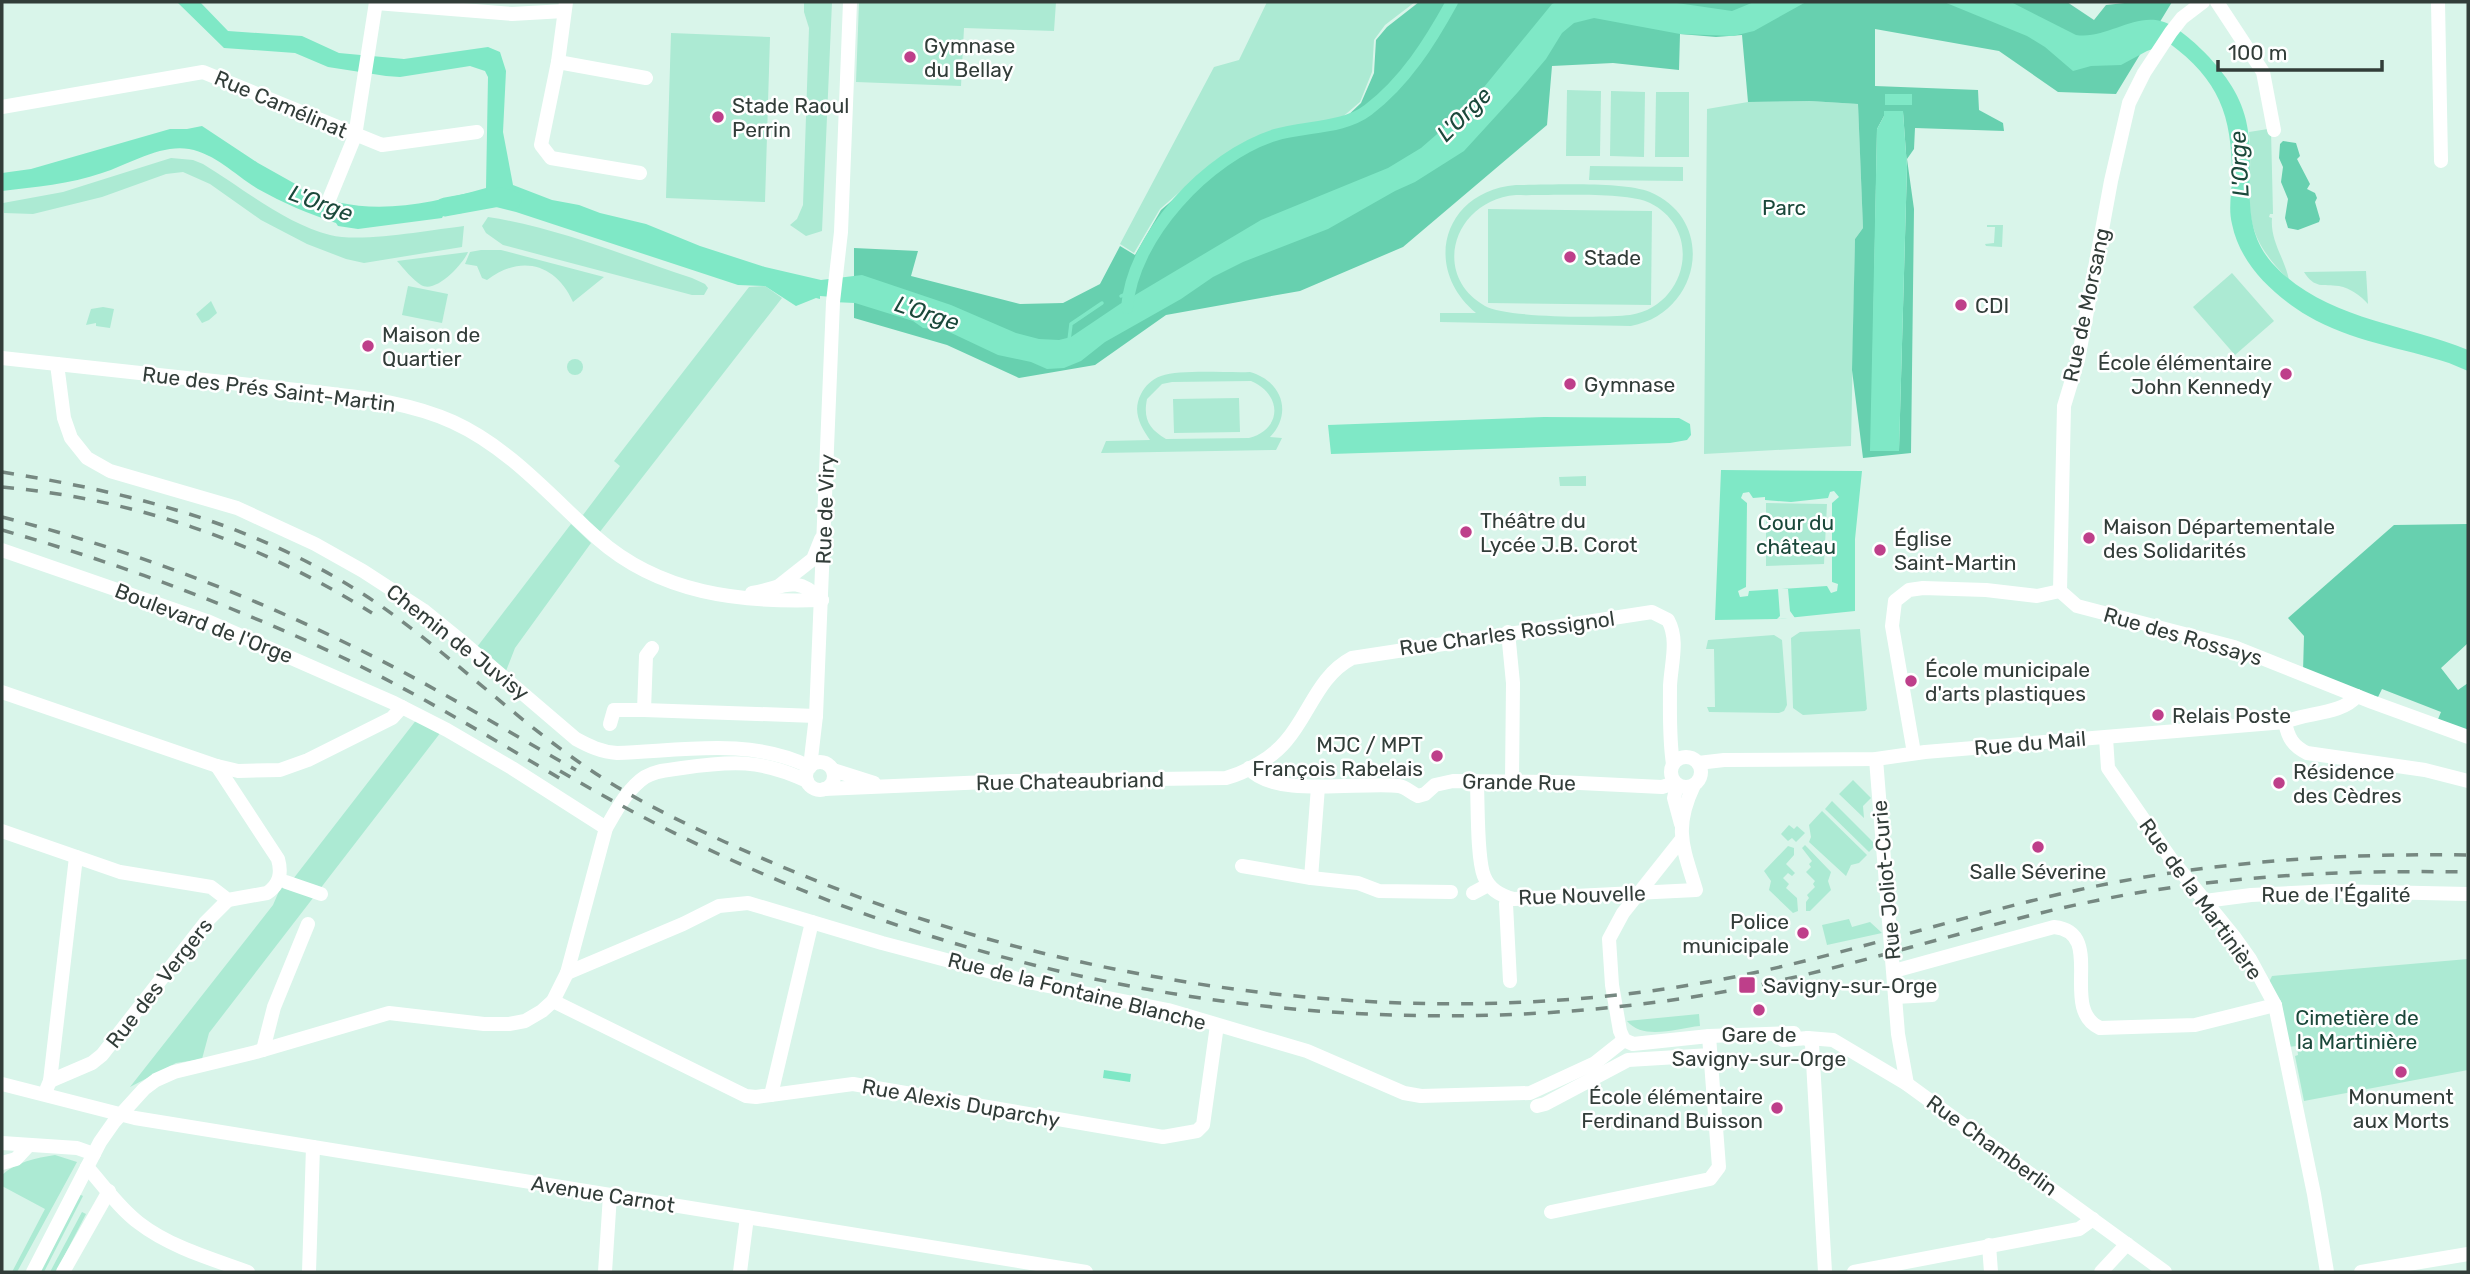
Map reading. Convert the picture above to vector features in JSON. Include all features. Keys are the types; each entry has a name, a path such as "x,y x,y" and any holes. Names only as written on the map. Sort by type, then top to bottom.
{"street":[{"path":"330,197 355,136 376,2 512,14 565,6 558,62 541,145 551,158 640,173"},
{"path":"835,272 832,232 841,2"},
{"path":"835,272 841,232 850,2"},
{"name":"Rue de Morsang","path":"2060,591 2064,406 2078,359 2111,181 2129,103 2171,32 2182,18 2203,2"},
{"path":"2217,2 2263,72 2274,130"},
{"path":"2438,2 2441,161"},
{"path":"558,62 646,78"},
{"name":"Rue Camélinat","path":"2,107 203,72 382,145 477,132"},
{"name":"Rue de Viry","path":"809,774 816,716 835,272"},
{"name":"Rue des Prés Saint-Martin","path":"2,358 372,399 429,412 455,423 500,451 599,540 640,568 677,585 730,598 822,600"},
{"name":"Chemin de Juvisy","path":"57,364 64,418 71,438 87,458 110,471 237,508 352,564 423,610 588,746 617,753 698,749 751,750 788,758 809,774"},
{"name":"Rue des Prés Saint-Martin","path":"778,586 813,559 825,531"},
{"name":"Boulevard de l'Orge","path":"2,550 207,621 402,707 502,762 606,828"},
{"name":"Rue des Prés Saint-Martin","path":"730,598 790,583 810,588 822,600"},
{"path":"1914,753 1892,626 1895,601 1909,590 1923,589 1980,589 2042,596 2060,591"},
{"name":"Rue des Rossays","path":"2060,591 2077,606 2234,647 2468,737"},
{"name":"Rue Charles Rossignol","path":"1249,768 1272,754 1286,741 1322,683 1333,671 1352,658 1508,632 1647,612 1658,613 1670,623 1674,634 1671,774 1676,784 1674,799 1681,824 1681,840 1696,890"},
{"path":"1508,632 1513,683 1512,781"},
{"path":"644,710 646,656 652,648"},
{"path":"2,692 217,766 247,772 280,770 308,760 392,718 402,707"},
{"name":"Rue du Mail","path":"1698,762 1876,759 1914,753 2285,722 2300,716 2344,707 2357,696"},
{"path":"610,724 614,710 816,716"},
{"name":"Rue de Viry","path":"816,716 821,748 830,767"},
{"path":"2285,722 2287,735 2292,743 2307,753 2425,770 2468,781"},
{"name":"Rue de la Martinière","path":"2106,738 2108,768 2171,859 2250,959 2275,1005 2314,1194 2327,1272"},
{"path":"1673,764 1685,757 1698,762"},
{"name":"Rue Joliot-Curie","path":"1876,759 1895,997 1901,1056 1907,1084"},
{"path":"33,1272 100,1142 144,1089 161,1077 389,1013 484,1024 525,1021 553,1001 567,973 606,828 640,781 653,773 736,761 809,774"},
{"path":"817,762 830,767 833,782 824,789 816,789 809,774 817,762"},
{"name":"Rue Charles Rossignol","path":"1681,824 1701,772 1698,762"},
{"path":"217,766 278,859 281,884"},
{"name":"Rue Chateaubriand","path":"830,767 863,781 890,785 1216,779 1232,776 1249,768"},
{"name":"Grande Rue","path":"1249,768 1261,779 1318,787 1400,786 1418,796 1425,794 1435,785 1446,782 1512,781 1662,787 1676,784"},
{"path":"1676,784 1685,788 1694,785"},
{"name":"Rue Chateaubriand","path":"824,789 890,785"},
{"name":"Rue Nouvelle","path":"1477,786 1482,872 1488,884 1501,895 1508,898 1696,890"},
{"path":"1311,878 1318,787"},
{"path":"2,831 120,872 211,887 228,900 267,893 281,884 321,894"},
{"path":"1681,840 1615,926 1609,939 1612,985 1624,1040 1633,1044 1709,1036 1796,1032 1804,1042"},
{"path":"44,1095 50,1081 76,857"},
{"path":"1242,866 1358,883 1379,891 1451,892"},
{"path":"1473,892 1488,884"},
{"name":"Rue de l'Égalité","path":"2205,901 2251,895 2332,891 2468,894"},
{"path":"1508,898 1506,904 1510,981"},
{"name":"Rue des Vergers","path":"50,1081 92,1063 102,1055 205,923 228,900"},
{"name":"Rue de la Fontaine Blanche","path":"567,973 728,903 748,902 882,943 1033,983 1168,1010 1307,1051 1412,1095 1429,1097 1530,1093 1595,1063 1624,1040"},
{"path":"771,1095 812,922"},
{"path":"263,1050 274,1007 308,924"},
{"path":"1894,971 2054,927 2072,933 2079,944 2083,1010 2089,1021 2100,1028 2195,1025 2275,1005"},
{"path":"1895,997 1932,995"},
{"name":"Rue Alexis Duparchy","path":"553,1001 746,1096 853,1084 1163,1137 1201,1129 1217,1025"},
{"path":"1765,1035 1812,1044 1825,1272"},
{"path":"1551,1212 1710,1179 1715,1175 1719,1167 1709,1036"},
{"name":"Rue Chamberlin","path":"1804,1042 1833,1040 1907,1084 2165,1272"},
{"path":"1537,1106 1628,1060 1710,1055"},
{"name":"Avenue Carnot","path":"2,1084 121,1115 1086,1272"},
{"path":"29,1146 16,1159 3,1163 2,1143 77,1148 90,1161 109,1191 129,1214 148,1230 219,1267 248,1272"},
{"path":"309,1272 313,1147"},
{"path":"63,1272 109,1191"},
{"path":"606,1272 610,1195"},
{"path":"740,1272 747,1217"},
{"path":"1854,1272 1893,1268 1989,1245 2079,1229 2093,1219"},
{"path":"2101,1272 2127,1244"},
{"path":"1989,1245 1991,1272"},
{"path":"2361,1272 2468,1254"},
{"path":"987,1272 990,1256"}],"green space":[{"path":"804,2 832,2 822,231 806,236 790,225 797,219 803,205 809,28"},
{"name":"Gymnase du Bellay","path":"859,2 1056,2 1054,31 964,28 961,86 856,82"},
{"path":"1267,2 1415,2 1385,25 1374,40 1372,72 1360,102 1340,119 1282,129 1253,140 1215,161 1160,209 1134,253 1120,244 1214,67 1239,60"},
{"name":"Stade Raoul Perrin","path":"671,33 770,37 765,202 666,198"},
{"path":"1567,90 1601,91 1600,156 1566,156"},
{"path":"1611,91 1645,92 1644,157 1610,156"},
{"path":"1656,92 1689,92 1689,157 1655,157"},
{"name":"Parc","path":"1810,101 1858,104 1863,228 1855,239 1851,446 1704,454 1707,109 1748,102"},
{"path":"2271,130 2273,214 2269,217 2272,218 2275,242 2289,280 2271,261 2260,243 2250,211 2249,132"},
{"path":"171,158 203,164 280,214 313,230 359,238 464,226 462,247 364,263 346,259 307,244 261,220 210,184 183,172 166,174 102,197 33,214 4,213 3,203 63,192"},
{"path":"1590,166 1683,167 1683,181 1589,180"},
{"path":"1584,184 1622,186 1650,192 1672,206 1685,223 1692,244 1692,265 1685,286 1673,304 1654,318 1631,326 1440,322 1440,313 1476,313 1459,295 1449,274 1446,254 1448,234 1457,216 1472,201 1491,190 1516,185","holes":["1516,195 1605,195 1650,203 1667,215 1678,231 1682,266 1676,283 1665,298 1649,309 1630,315 1533,315 1485,306 1468,293 1458,276 1454,259 1457,241 1464,224 1477,210 1495,200"]},
{"name":"Stade","path":"1488,209 1652,211 1651,305 1488,303"},
{"path":"488,217 591,243 692,278 708,288 704,295 692,295 503,245 486,233 482,226"},
{"path":"1987,225 2003,225 2002,247 1986,246 1985,244 1994,243 1995,227"},
{"path":"501,250 604,277 573,302 557,279 536,267 512,267 487,280 482,278 477,266 465,264 470,252"},
{"path":"468,252 461,263 441,282 427,287 415,280 397,261"},
{"path":"2366,271 2368,304 2347,289 2315,283 2304,272"},
{"path":"2232,273 2274,321 2235,355 2193,307"},
{"path":"408,286 448,294 442,323 402,315"},
{"path":"765,286 782,298 599,533 583,515 620,466 614,461 749,287"},
{"path":"211,301 217,313 202,323 196,314"},
{"path":"91,309 114,309 110,328 96,326 96,323 86,325"},
{"path":"575,359 581,361 581,373 575,375 569,373 567,367 569,361"},
{"path":"1250,372 1270,383 1281,399 1281,418 1270,437 1282,438 1276,450 1101,453 1106,441 1150,440 1140,424 1137,406 1143,391 1155,379 1180,373","holes":["1251,381 1261,387 1273,402 1273,419 1260,434 1249,438 1166,439 1151,427 1147,418 1147,399 1162,384"]},
{"path":"1239,398 1240,432 1174,433 1173,399"},
{"path":"1586,476 1586,486 1560,486 1559,477"},
{"name":"Cour du château","path":"1766,503 1827,504 1824,564 1766,566"},
{"path":"571,524 591,543 515,648 506,671 477,647"},
{"path":"1860,629 1867,709 1803,715 1793,708 1791,638 1800,632"},
{"path":"1774,635 1782,640 1787,705 1784,711 1709,712 1707,707 1715,707 1714,649 1706,649 1708,640"},
{"path":"417,719 441,732 209,1033 202,1059 176,1063 130,1087 273,905 283,882 290,883"},
{"path":"1853,780 1871,798 1863,806 1864,818 1839,794"},
{"path":"1832,801 1876,845 1869,852 1825,809"},
{"path":"1822,811 1867,855 1859,863 1851,865 1846,876 1809,842 1809,825"},
{"path":"1789,825 1794,829 1797,826 1805,833 1796,842 1792,838 1788,841 1781,834"},
{"path":"1805,845 1831,872 1828,881 1831,890 1810,911 1806,911 1809,898 1807,895 1815,887 1815,881 1806,872 1812,861 1802,848"},
{"path":"1788,846 1794,848 1794,855 1786,864 1795,873 1792,876 1788,873 1783,878 1789,884 1786,888 1797,898 1798,911 1793,913 1769,890 1771,881 1764,871"},
{"path":"1849,919 1852,927 1870,922 1882,933 1827,945 1822,925"},
{"name":"Cimetière de la Martinière","path":"2468,959 2468,1070 2304,1101 2295,1056 2298,1055 2297,1046 2287,1047 2269,982 2272,976"},
{"path":"1699,1014 1700,1026 1661,1032 1642,1030 1627,1021"},
{"path":"55,1155 77,1162 17,1272 12,1272 45,1209 2,1186 2,1175 20,1164"},
{"path":"79,1194 83,1196 44,1272 38,1272"},
{"path":"82,1212 86,1214 56,1272 50,1272"}],"shaded area":[{"path":"1419,2 2067,2 2094,20 2106,5 2172,2 2116,94 2058,92 1999,51 1875,29 1875,86 1978,90 1979,110 2003,123 2004,131 1915,128 1914,149 1907,159 1914,209 1911,453 1863,458 1852,370 1855,239 1863,228 1858,104 1810,101 1748,102 1742,35 1716,37 1680,34 1679,70 1613,63 1552,66 1547,125 1403,247 1300,291 1166,315 1095,365 1019,378 947,345 854,318 854,248 918,251 911,276 1020,304 1063,303 1100,284 1120,246 1135,255 1161,210 1216,163 1254,142 1282,131 1342,121 1361,103 1374,73 1376,40 1387,27","holes":["1903,112 1907,167 1899,450 1871,451 1877,129 1884,116"]},
{"path":"2283,141 2296,143 2300,156 2297,159 2310,184 2307,189 2315,193 2317,198 2315,202 2319,222 2298,230 2288,228 2285,218 2288,199 2281,182 2283,167 2279,158 2280,144"},
{"path":"2468,524 2468,643 2441,668 2458,690 2468,683 2468,736 2436,724 2441,712 2382,689 2376,701 2303,672 2304,636 2288,618 2394,525"}],"water":[{"name":"L'Orge","path":"177,2 200,2 228,31 302,36 339,53 404,59 488,47 500,52 506,71 503,132 513,185 552,200 646,224 700,246 765,267 821,280 862,275 951,305 1016,333 1039,339 1059,340 1071,337 1120,304 1261,220 1388,168 1421,148 1466,109 1556,2 1670,2 1732,11 1754,2 1806,2 1754,31 1733,36 1680,34 1594,18 1574,23 1562,33 1546,59 1464,151 1415,182 1328,229 1243,262 1213,277 1181,299 1105,342 1081,361 1064,368 1047,369 1031,362 998,355 945,330 923,328 913,321 855,303 833,302 833,297 820,296 820,299 796,306 765,286 738,285 496,207 487,195 470,200 462,213 442,218 358,229 338,226 258,189 208,155 178,148 156,152 78,180 2,191 2,173 31,169 170,129 202,126 299,186 298,188 344,204 414,204 486,188 488,77 485,71 470,66 400,77 386,76 328,67 295,53 224,48"},
{"name":"L'Orge","path":"1944,2 2011,2 2076,35 2098,34 2131,23 2153,20 2169,24 2182,32 2223,74 2243,110 2250,148 2251,216 2261,248 2272,263 2292,282 2339,308 2468,350 2468,371 2324,325 2295,308 2260,277 2242,252 2232,224 2231,154 2225,117 2219,100 2200,71 2169,43 2121,65 2091,66 2073,71 2045,47 2027,36"},
{"path":"1885,94 1912,94 1912,105 1885,105"},
{"path":"1884,111 1903,111 1907,167 1899,451 1870,451 1877,129"},
{"path":"1544,417 1679,418 1690,424 1691,435 1687,440 1670,443 1331,454 1328,425"},
{"path":"1721,470 1862,471 1855,539 1855,611 1777,619 1715,620","holes":["1834,491 1839,497 1832,503 1832,582 1838,584 1837,591 1831,593 1827,586 1749,591 1748,596 1740,597 1738,591 1746,587 1747,503 1741,498 1743,493 1749,492 1753,498 1765,497 1765,500 1791,502 1828,498 1830,492"]},
{"path":"1104,1070 1131,1074 1130,1082 1103,1078"}],"pier":[{"path":"1778,589 1788,589 1790,611 1795,618 1777,619 1780,616"}],"waterway":[{"path":"1127,308 1132,281 1143,254 1158,228 1200,180 1224,161 1275,135 1347,121 1368,110 1394,87 1416,61 1452,2"},
{"name":"L'Orge","path":"445,207 500,197 512,200"},
{"path":"1121,296 1128,293"},
{"path":"1069,340 1071,324 1102,303"}],"railway":[{"path":"2,472 152,503 246,534 292,554 381,606 550,741 609,782 666,814 763,859 877,904 994,941 1115,969 1197,984 1364,1001 1447,1004 1531,1002 1614,995 1744,975 2030,901 2174,872 2321,858 2468,855"},
{"path":"2,487 100,502 148,513 194,528 285,565 372,613"},
{"path":"2,517 137,557 268,607 410,676 576,770"},
{"path":"2,530 168,584 289,633 419,697 566,782"},
{"path":"560,771 692,842 829,901 971,948 1116,983 1263,1006 1412,1016 1562,1012 1711,994 1810,974 2055,910 2195,884 2331,873 2468,872"}],"place":[{"name":"Gymnase du Bellay","path":"910,57"},
{"name":"Stade Raoul Perrin","path":"718,117"},
{"name":"Stade","path":"1570,257"},
{"name":"CDI","path":"1961,305"},
{"name":"Maison de Quartier","path":"368,346"},
{"name":"École élémentaire John Kennedy","path":"2286,374"},
{"name":"Gymnase","path":"1570,384"},
{"name":"Théâtre du Lycée J.B. Corot","path":"1466,532"},
{"name":"Maison Départementale des Solidarités","path":"2089,538"},
{"name":"Église Saint-Martin","path":"1880,550"},
{"name":"École municipale d'arts plastiques","path":"1911,681"},
{"name":"Relais Poste","path":"2158,715"},
{"name":"MJC / MPT François Rabelais","path":"1437,756"},
{"name":"Résidence des Cèdres","path":"2279,783"},
{"name":"Salle Séverine","path":"2038,847"},
{"name":"Police municipale","path":"1803,933"},
{"name":"Savigny-sur-Orge","path":"1747,985"},
{"name":"Gare de Savigny-sur-Orge","path":"1759,1010"},
{"name":"Monument aux Morts","path":"2401,1072"},
{"name":"École élémentaire Ferdinand Buisson","path":"1777,1108"}]}
